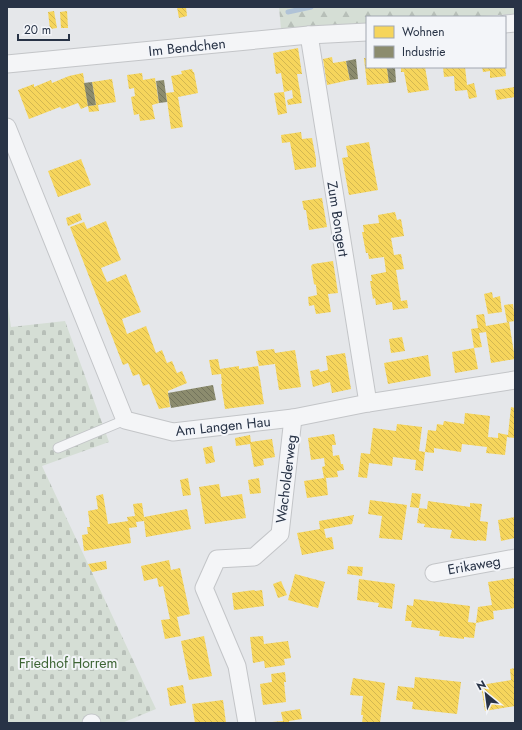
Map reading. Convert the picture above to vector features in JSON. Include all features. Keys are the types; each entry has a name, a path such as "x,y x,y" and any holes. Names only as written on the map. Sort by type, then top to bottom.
{"street":[{"name":"Im Bendchen","path":"7,64 309,35 366,32"},
{"name":"Zum Bongert","path":"309,35 368,403"},
{"path":"7,127 125,420"},
{"name":"Am Langen Hau","path":"125,420 173,432 293,418 368,403 515,380"},
{"name":"Wacholderweg","path":"247,723 237,666 204,588 217,559 254,557 280,534 293,418"},
{"name":"Erikaweg","path":"434,573 515,558"}],"lane":[{"path":"58,448 125,420"}],"green space":[{"path":"279,7 515,7 515,14 484,16 366,16 366,24 281,29"},
{"name":"Friedhof Horrem","path":"7,300 11,327 65,321 109,442 42,466 156,709 122,723 7,723"}],"building: Wohnen":[{"path":"177,7 186,7 187,16 179,18"},
{"path":"54,11 57,28 50,29 48,12"},
{"path":"67,11 68,28 61,28 60,12"},
{"path":"298,48 302,74 297,74 302,103 288,105 287,100 293,98 292,90 284,92 281,73 276,74 273,53"},
{"path":"332,57 333,63 346,61 350,80 327,85 323,59"},
{"path":"364,58 366,58 366,68 387,68 389,83 367,85"},
{"path":"401,68 425,68 429,90 408,93 404,72 401,72"},
{"path":"443,68 465,68 467,85 474,83 477,97 469,99 467,90 455,91 454,76 444,77"},
{"path":"482,68 505,68 506,76 490,78 490,71 483,72"},
{"path":"192,69 194,72 198,93 178,97 183,127 171,129 166,93 174,92 171,76 182,74 181,71"},
{"path":"83,73 88,106 81,109 78,103 62,109 60,107 29,119 18,90 34,84 34,87 51,80 52,83 69,76"},
{"path":"142,73 143,80 155,78 159,103 152,105 155,119 140,121 139,114 134,115 131,97 135,96 134,88 129,89 127,75"},
{"path":"112,79 116,102 98,105 99,111 89,112 88,106 96,105 92,82"},
{"path":"515,87 515,97 497,100 495,90"},
{"path":"284,92 287,113 278,115 274,93"},
{"path":"301,132 302,139 312,138 316,167 295,170 290,142 282,143 281,135"},
{"path":"369,142 378,190 349,195 342,158 348,157 346,146"},
{"path":"81,159 91,185 58,197 48,171"},
{"path":"322,198 327,227 309,230 306,210 304,210 302,201"},
{"path":"395,212 397,220 401,219 404,236 391,238 394,255 401,254 404,269 396,270 401,301 407,300 408,308 393,310 392,302 376,305 375,298 373,299 370,281 372,281 371,275 386,272 384,257 369,259 368,253 366,253 362,232 364,232 363,225 379,223 378,215"},
{"path":"80,213 82,220 68,226 66,218"},
{"path":"106,221 121,260 101,268 107,282 126,274 141,312 122,319 127,334 146,326 156,353 162,350 167,363 172,361 177,373 182,371 187,383 168,391 170,407 159,409 149,384 143,386 139,374 133,376 128,363 123,365 70,227 84,222 87,229"},
{"path":"333,261 338,293 328,294 331,312 316,314 314,305 309,306 308,297 317,295 311,266 313,264"},
{"path":"492,292 493,298 500,296 502,312 488,314 484,294"},
{"path":"513,304 515,321 507,322 504,305"},
{"path":"484,314 486,326 509,322 515,359 491,363 486,332 479,333 482,347 474,348 471,329 478,328 476,315"},
{"path":"402,337 405,351 391,353 389,339"},
{"path":"474,348 478,369 455,373 452,352"},
{"path":"274,349 275,353 295,350 301,387 279,390 275,364 259,366 256,351"},
{"path":"345,353 351,389 332,393 330,382 313,387 310,371 319,369 320,372 328,370 326,356"},
{"path":"428,355 431,376 388,384 384,363"},
{"path":"218,359 220,369 239,366 239,369 258,366 264,404 225,409 221,374 212,375 209,360"},
{"path":"511,407 515,408 515,438 507,437 505,455 486,453 487,447 462,444 461,452 434,448 434,453 425,452 428,430 436,431 437,424 443,425 444,421 464,424 465,413 490,416 488,437 498,438 498,433 508,435"},
{"path":"397,424 422,427 419,451 425,452 423,471 415,470 416,460 393,457 392,466 369,463 367,478 358,477 361,453 370,454 373,428 396,431"},
{"path":"334,434 336,445 332,445 333,456 339,455 344,470 337,471 338,477 326,478 328,495 307,498 304,481 324,478 322,467 325,466 324,458 311,460 308,438"},
{"path":"250,435 251,442 272,439 275,457 263,459 264,465 254,467 250,444 236,446 235,438"},
{"path":"212,446 215,462 206,464 203,448"},
{"path":"188,478 191,495 183,496 180,480"},
{"path":"259,478 261,493 250,494 248,480"},
{"path":"219,484 221,497 242,494 246,518 205,524 199,487"},
{"path":"412,493 421,494 419,508 410,507"},
{"path":"103,494 108,524 128,521 127,517 135,516 133,504 142,503 144,517 187,509 191,529 146,537 144,521 136,522 137,527 129,528 131,543 84,551 82,535 88,534 87,527 90,527 88,511 98,509 96,496"},
{"path":"370,500 407,505 402,540 379,538 382,516 368,514"},
{"path":"428,501 470,507 470,503 482,504 480,521 488,522 486,541 450,538 452,530 424,527 425,524 417,523 419,508 427,509"},
{"path":"354,515 352,524 324,529 326,538 332,537 334,549 302,555 297,533 320,529 319,521"},
{"path":"515,517 515,538 501,541 498,520"},
{"path":"169,560 171,570 180,568 190,614 177,617 181,636 165,639 161,620 170,619 163,586 159,587 157,578 144,581 141,566"},
{"path":"106,561 107,569 92,572 88,564"},
{"path":"348,566 363,567 362,576 347,574"},
{"path":"295,574 325,582 318,608 288,600"},
{"path":"515,578 515,608 493,611 494,619 476,623 478,607 492,605 488,582"},
{"path":"359,579 395,584 392,609 378,607 379,603 357,600"},
{"path":"281,581 287,595 278,598 273,584"},
{"path":"262,590 264,606 234,610 232,593"},
{"path":"414,599 470,606 468,622 476,623 474,638 464,637 464,639 439,636 440,631 411,627 412,621 405,621 407,605 413,606"},
{"path":"204,636 212,676 189,680 181,641"},
{"path":"263,636 264,644 288,641 291,658 284,659 285,665 265,668 264,661 253,663 250,637"},
{"path":"515,668 515,706 485,711 481,685 511,680 510,669"},
{"path":"285,672 286,682 284,682 286,702 263,705 260,684 272,682 271,674"},
{"path":"415,677 461,682 457,714 412,709 413,702 396,700 398,686 414,688"},
{"path":"353,678 385,683 380,723 362,723 363,715 361,715 363,696 350,695"},
{"path":"183,685 186,703 170,706 167,688"},
{"path":"223,700 226,723 195,723 192,704"},
{"path":"300,709 302,719 289,721 289,723 272,723 283,721 281,712"}],"building: Industrie":[{"path":"356,59 358,79 350,80 346,61"},
{"path":"387,68 395,68 396,82 389,83"},
{"path":"164,80 167,102 159,103 156,81"},
{"path":"92,82 96,105 88,106 84,83"},
{"path":"213,385 216,400 171,408 168,393"}],"waterway":[{"path":"288,12 311,7"}]}
